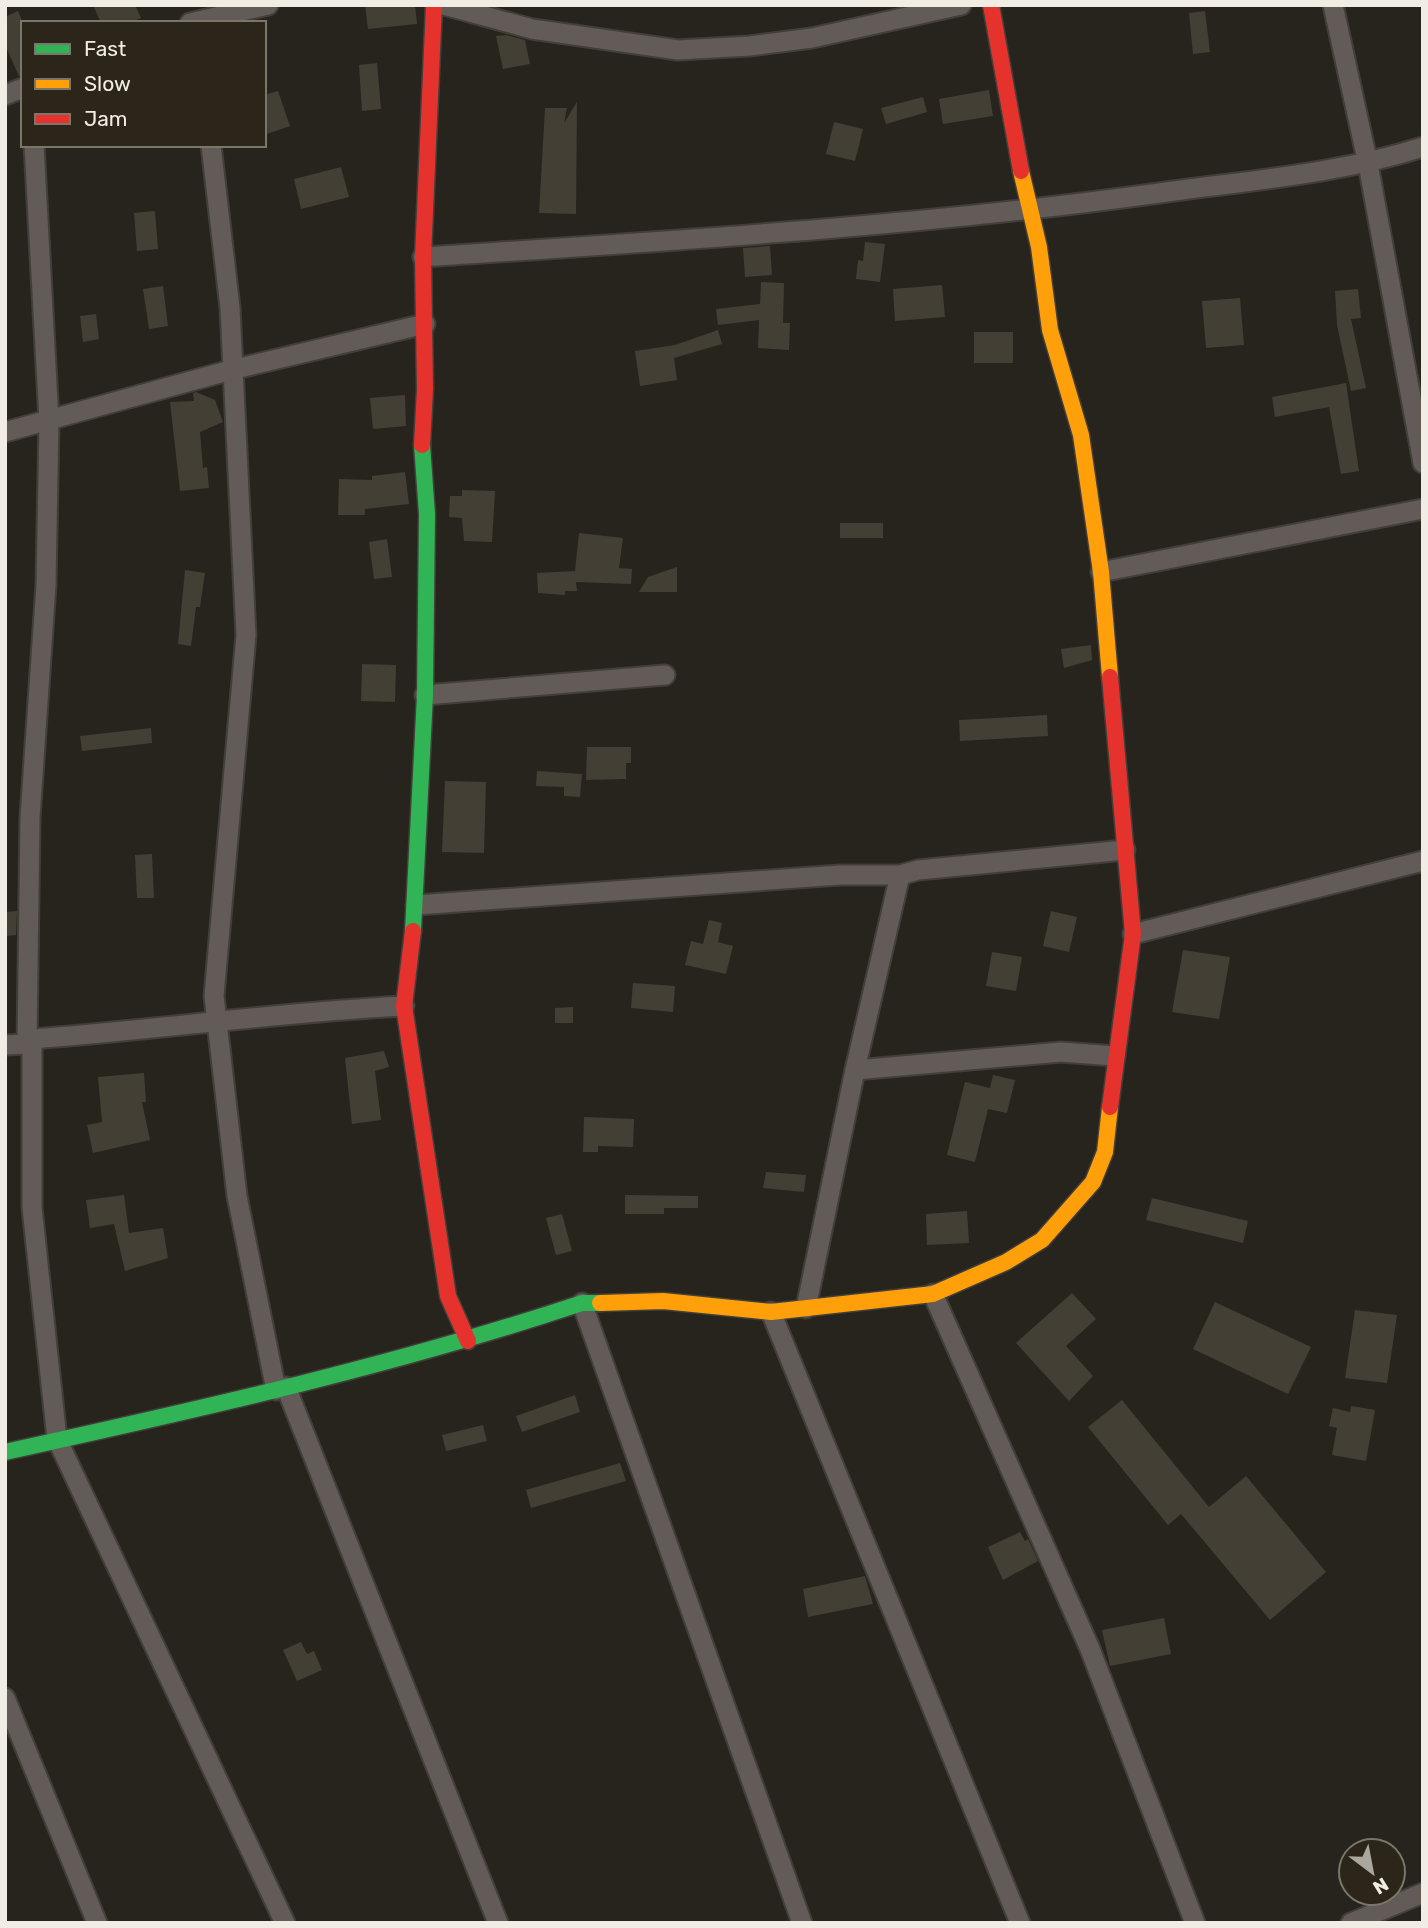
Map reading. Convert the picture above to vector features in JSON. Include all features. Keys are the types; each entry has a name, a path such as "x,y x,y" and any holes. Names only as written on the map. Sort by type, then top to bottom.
{"street":[{"path":"194,18 268,5"},
{"path":"433,5 423,257 425,324 421,454 427,513 425,695 416,905 404,1006 448,1296 468,1341"},
{"path":"444,5 532,29 678,50 750,46 812,38 961,5"},
{"path":"5,1452 243,1400 468,1341 582,1303 663,1301 771,1312 933,1294 1006,1262 1042,1240 1093,1182 1105,1152 1115,1056 1133,934 1101,572 1081,435 1050,330 1031,211 1015,146 991,5"},
{"path":"1333,5 1368,164 1423,463"},
{"path":"34,147 49,421 46,584 30,818 29,1041 32,1208 57,1439 285,1923"},
{"path":"211,147 230,308 246,635 214,996 219,1020 237,1196 281,1388 498,1923"},
{"path":"423,257 775,234 1031,211 1368,164 1423,147"},
{"path":"5,432 231,370 425,324"},
{"path":"1101,572 1423,509"},
{"path":"425,695 665,675"},
{"path":"416,905 841,875 900,875 918,870 1125,850"},
{"path":"1133,934 1423,862"},
{"path":"806,1308 855,1070 900,875"},
{"path":"5,1045 219,1020 404,1006"},
{"path":"855,1070 1061,1052 1115,1056"},
{"path":"933,1294 1090,1649 1195,1923"},
{"path":"582,1303 802,1923"},
{"path":"771,1312 1020,1923"},
{"path":"5,1698 97,1923"},
{"path":"1351,1923 1423,1893"}],"building":[{"path":"93,5 135,5 141,18 134,21 100,21"},
{"path":"365,5 415,5 417,24 368,29"},
{"path":"18,11 22,21 21,76 5,45 5,17"},
{"path":"1205,11 1210,52 1193,54 1189,13"},
{"path":"506,35 525,40 530,64 503,69 496,36"},
{"path":"377,63 381,109 362,111 359,65"},
{"path":"989,90 993,116 943,124 939,99"},
{"path":"278,91 290,126 266,134 266,94"},
{"path":"923,97 927,112 886,124 881,108"},
{"path":"577,102 576,214 539,213 545,108 567,108 564,123"},
{"path":"834,122 863,129 855,161 826,154"},
{"path":"341,167 349,197 301,209 294,179"},
{"path":"155,211 158,249 137,251 134,213"},
{"path":"865,242 885,244 880,282 856,279 858,260 863,261"},
{"path":"770,246 772,275 745,277 743,248"},
{"path":"761,282 784,283 783,323 790,323 789,350 758,348 759,320 718,325 716,309 760,304"},
{"path":"942,285 945,317 895,321 893,289"},
{"path":"163,286 168,326 149,329 143,289"},
{"path":"1358,289 1361,318 1351,319 1366,388 1351,391 1337,325 1335,291"},
{"path":"1240,298 1244,345 1206,348 1202,301"},
{"path":"96,314 99,339 83,342 80,316"},
{"path":"718,330 722,344 674,358 677,380 640,386 635,351 675,345"},
{"path":"974,332 1013,332 1013,363 974,363"},
{"path":"1346,383 1359,471 1341,474 1329,407 1275,417 1272,397"},
{"path":"193,393 215,400 223,422 200,432 203,468 207,467 209,488 180,491 170,402 194,401"},
{"path":"405,395 406,426 373,429 370,398"},
{"path":"405,472 409,504 365,509 365,515 338,515 339,479 372,480 372,476"},
{"path":"462,490 495,491 492,542 464,541 462,518 449,517 450,496 462,496"},
{"path":"840,523 883,523 883,538 840,538"},
{"path":"579,533 623,538 619,568 632,569 631,584 576,582 577,591 565,591 565,595 538,593 537,573 575,571"},
{"path":"387,539 392,577 374,579 369,542"},
{"path":"677,567 677,592 639,592 648,577"},
{"path":"185,570 205,573 200,607 196,607 191,646 178,644"},
{"path":"1091,645 1092,660 1064,668 1061,649"},
{"path":"362,664 396,665 395,702 361,701"},
{"path":"1047,715 1048,736 960,741 959,720"},
{"path":"151,728 152,743 82,751 80,736"},
{"path":"587,747 631,747 631,763 626,763 626,779 586,780"},
{"path":"537,771 582,774 580,797 564,796 564,787 536,786"},
{"path":"445,781 486,782 484,853 442,852"},
{"path":"152,854 154,898 137,898 135,855"},
{"path":"17,911 16,935 5,936 5,912"},
{"path":"1051,911 1077,917 1069,952 1043,946"},
{"path":"709,920 722,923 718,942 733,946 726,974 685,965 691,941 703,944"},
{"path":"1183,950 1230,957 1219,1019 1172,1012"},
{"path":"992,952 1022,957 1016,991 986,986"},
{"path":"633,983 675,986 673,1012 631,1008"},
{"path":"573,1007 573,1023 555,1023 555,1008"},
{"path":"384,1051 389,1067 375,1071 381,1120 352,1124 345,1058"},
{"path":"144,1073 146,1102 142,1102 150,1140 93,1153 87,1125 102,1122 98,1077"},
{"path":"993,1075 1015,1080 1007,1113 988,1109 975,1162 947,1155 965,1082 990,1088"},
{"path":"584,1117 634,1119 633,1147 598,1146 598,1152 583,1152"},
{"path":"766,1172 806,1175 804,1192 763,1188"},
{"path":"124,1195 129,1233 163,1228 168,1258 125,1271 114,1224 90,1228 86,1200"},
{"path":"625,1195 698,1196 698,1208 664,1208 664,1214 625,1214"},
{"path":"1152,1198 1248,1221 1243,1243 1146,1220"},
{"path":"967,1211 969,1243 927,1245 926,1214"},
{"path":"562,1214 572,1251 556,1255 546,1218"},
{"path":"1072,1293 1096,1319 1066,1346 1093,1376 1069,1401 1016,1343"},
{"path":"1215,1302 1311,1347 1288,1394 1193,1349"},
{"path":"1355,1310 1397,1315 1387,1383 1345,1378"},
{"path":"575,1395 580,1412 522,1432 516,1416"},
{"path":"1122,1400 1209,1507 1246,1476 1326,1572 1270,1620 1181,1514 1168,1525 1088,1427"},
{"path":"1351,1406 1375,1410 1366,1461 1332,1455 1337,1428 1329,1426 1333,1408 1350,1412"},
{"path":"483,1425 487,1441 446,1451 442,1435"},
{"path":"620,1463 626,1481 531,1508 526,1490"},
{"path":"1020,1532 1025,1541 1028,1539 1038,1561 1003,1580 988,1547"},
{"path":"865,1576 873,1604 808,1617 803,1589"},
{"path":"1164,1618 1171,1654 1110,1666 1102,1630"},
{"path":"301,1642 307,1654 314,1651 322,1670 297,1681 283,1650"}],"traffic: fast":[{"path":"413,931 425,695 427,514 422,445"},
{"path":"5,1452 296,1385 440,1347 582,1303 600,1303"}],"traffic: slow":[{"path":"1021,171 1039,247 1050,330 1081,435 1101,572 1110,677"},
{"path":"600,1303 663,1301 771,1312 933,1294 1006,1262 1042,1240 1093,1182 1105,1152 1110,1107"}],"traffic: jam":[{"path":"422,445 425,389 423,257 434,5"},
{"path":"991,5 1021,171"},
{"path":"1110,677 1133,934 1110,1107"},
{"path":"413,931 404,1006 448,1296 468,1341"}]}
